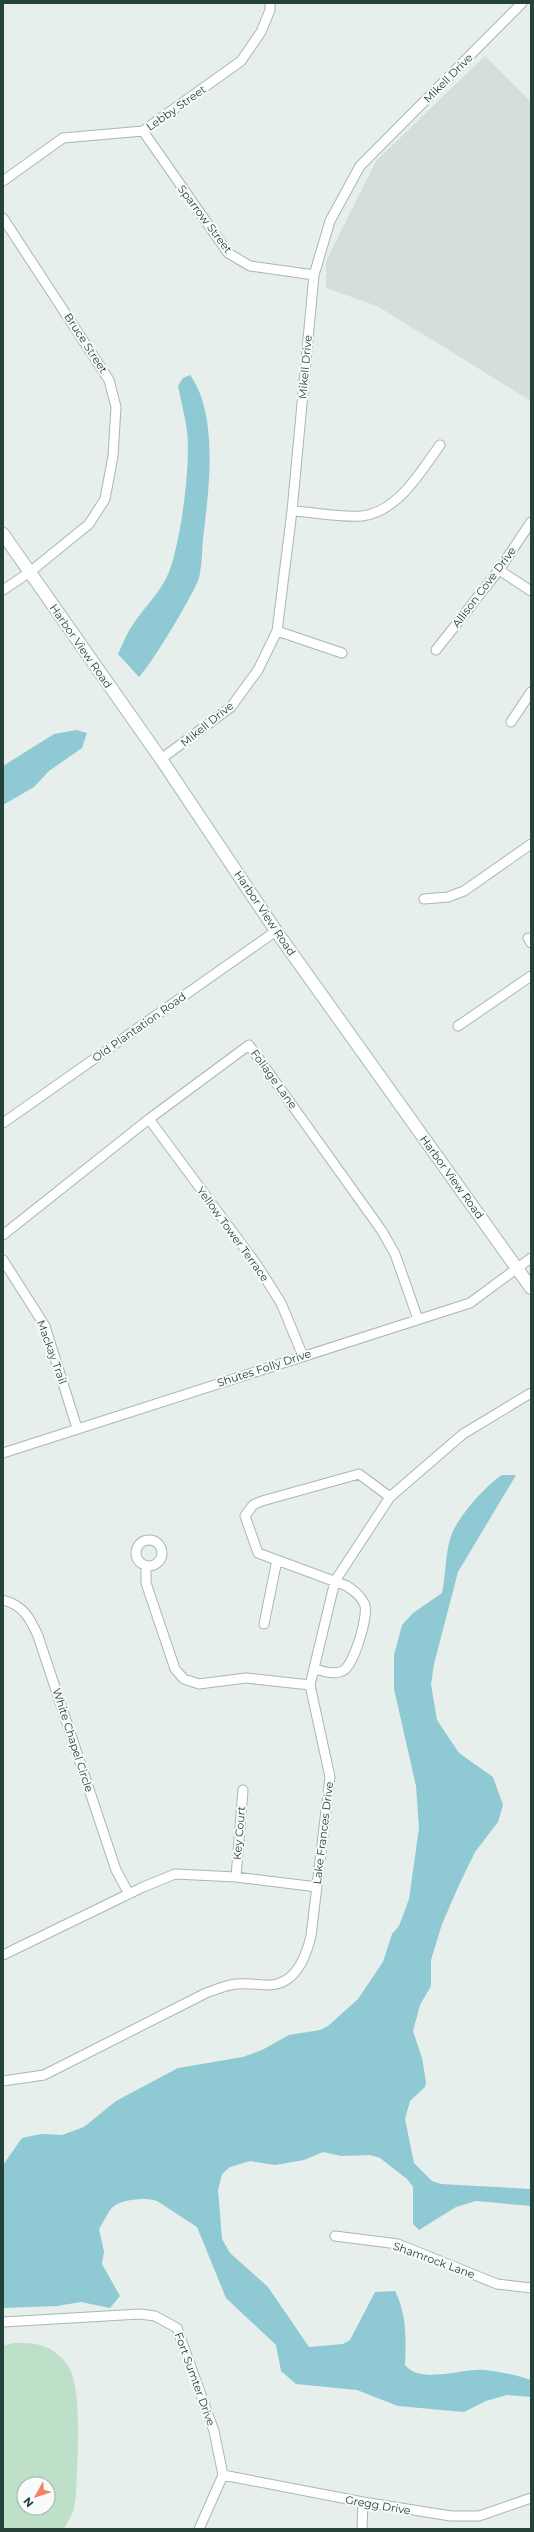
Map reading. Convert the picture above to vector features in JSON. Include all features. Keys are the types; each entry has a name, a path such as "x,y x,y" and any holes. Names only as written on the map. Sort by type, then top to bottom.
{"main road":[{"name":"Harbor View Road","path":"3,534 161,759 276,932 531,1288"}],"street":[{"name":"Lebby Street","path":"3,181 63,138 143,132 241,61 261,32 270,10 270,3"},
{"name":"Mikell Drive","path":"161,759 232,707 258,670 278,631 292,511 314,275 330,221 360,166 522,3"},
{"name":"Sparrow Street","path":"143,132 228,253 250,266 314,275"},
{"name":"Bruce Street","path":"3,218 109,380 116,408 113,456 105,499 89,524 30,572 3,590"},
{"path":"292,511 363,516 386,507 408,488 440,445"},
{"name":"Allison Cove Drive","path":"436,650 499,570 531,522"},
{"path":"499,570 531,590"},
{"path":"278,631 342,653"},
{"path":"512,722 531,692"},
{"path":"424,899 448,896 464,891 531,844"},
{"name":"Old Plantation Road","path":"3,1123 276,932"},
{"path":"458,1026 531,976"},
{"name":"Foliage Lane","path":"3,1235 149,1119 249,1045 382,1231 395,1254 418,1319"},
{"name":"Yellow Tower Terrace","path":"149,1119 257,1265 281,1303 303,1356"},
{"name":"Shutes Folly Drive","path":"3,1453 470,1303 531,1258"},
{"name":"Mackay Trail","path":"3,1260 45,1326 78,1428"},
{"name":"Lake Frances Drive","path":"3,2081 44,2076 206,1993 234,1984 272,1985 285,1982 298,1969 306,1955 317,1887 330,1777 310,1685 335,1581 390,1498 463,1434 531,1393"},
{"path":"314,1669 334,1673 345,1670 353,1658 365,1619 365,1604 357,1592 335,1581 258,1553 245,1516 258,1503 359,1474 390,1498"},
{"path":"264,1624 277,1560"},
{"path":"146,1566 146,1583 175,1669 184,1679 199,1684 246,1678 310,1685"},
{"name":"White Chapel Circle","path":"3,1600 14,1603 28,1615 38,1636 116,1870 129,1894"},
{"name":"Key Court","path":"236,1877 243,1790"},
{"path":"3,1955 129,1894 175,1874 236,1877 317,1887"},
{"name":"Shamrock Lane","path":"335,2236 398,2244 497,2284 531,2288"},
{"name":"Fort Sumter Drive","path":"3,2322 140,2314 155,2316 167,2321 177,2328 214,2431 223,2475"},
{"path":"199,2529 223,2475"},
{"name":"Gregg Drive","path":"223,2475 431,2514 472,2516 531,2498"},
{"path":"362,2529 363,2502"}],"shaded area":[{"path":"485,56 531,102 531,401 377,306 326,288 326,261 376,161"}],"green space":[{"path":"13,2343 38,2344 56,2353 65,2361 69,2367 73,2379 78,2411 78,2448 76,2496 73,2512 64,2529 3,2529 3,2346"}],"water":[{"path":"190,375 199,392 205,411 210,454 208,498 200,573 195,587 181,614 139,677 118,654 130,629 161,587 169,572 173,558 181,522 188,463 187,431 178,386 183,378"},
{"path":"76,730 87,733 82,748 49,771 34,787 3,805 3,766 54,734"},
{"path":"502,1475 516,1475 458,1572 434,1664 431,1684 437,1720 459,1753 493,1777 503,1805 498,1822 475,1852 442,1924 431,1960 431,1986 420,2005 413,2031 422,2058 426,2082 425,2087 410,2101 405,2119 414,2163 432,2181 441,2184 531,2189 531,2206 476,2201 456,2207 419,2230 413,2224 413,2187 407,2179 380,2158 370,2155 341,2156 323,2152 304,2160 275,2165 250,2161 230,2167 222,2174 218,2190 222,2239 230,2253 268,2287 309,2347 343,2344 350,2340 375,2292 395,2291 404,2318 405,2365 412,2371 431,2375 476,2370 509,2374 531,2380 531,2397 507,2395 486,2401 464,2412 398,2406 357,2390 296,2384 281,2371 276,2345 226,2298 197,2227 157,2201 152,2200 139,2199 119,2203 110,2210 99,2229 104,2252 102,2264 120,2296 110,2308 81,2302 57,2306 3,2308 3,2165 22,2138 41,2134 62,2135 84,2127 116,2101 178,2068 243,2057 262,2050 289,2035 320,2030 328,2026 358,1999 383,1962 392,1934 399,1926 409,1899 419,1828 416,1786 394,1689 394,1655 402,1625 413,1613 442,1593 449,1543 459,1520 480,1494"}]}
